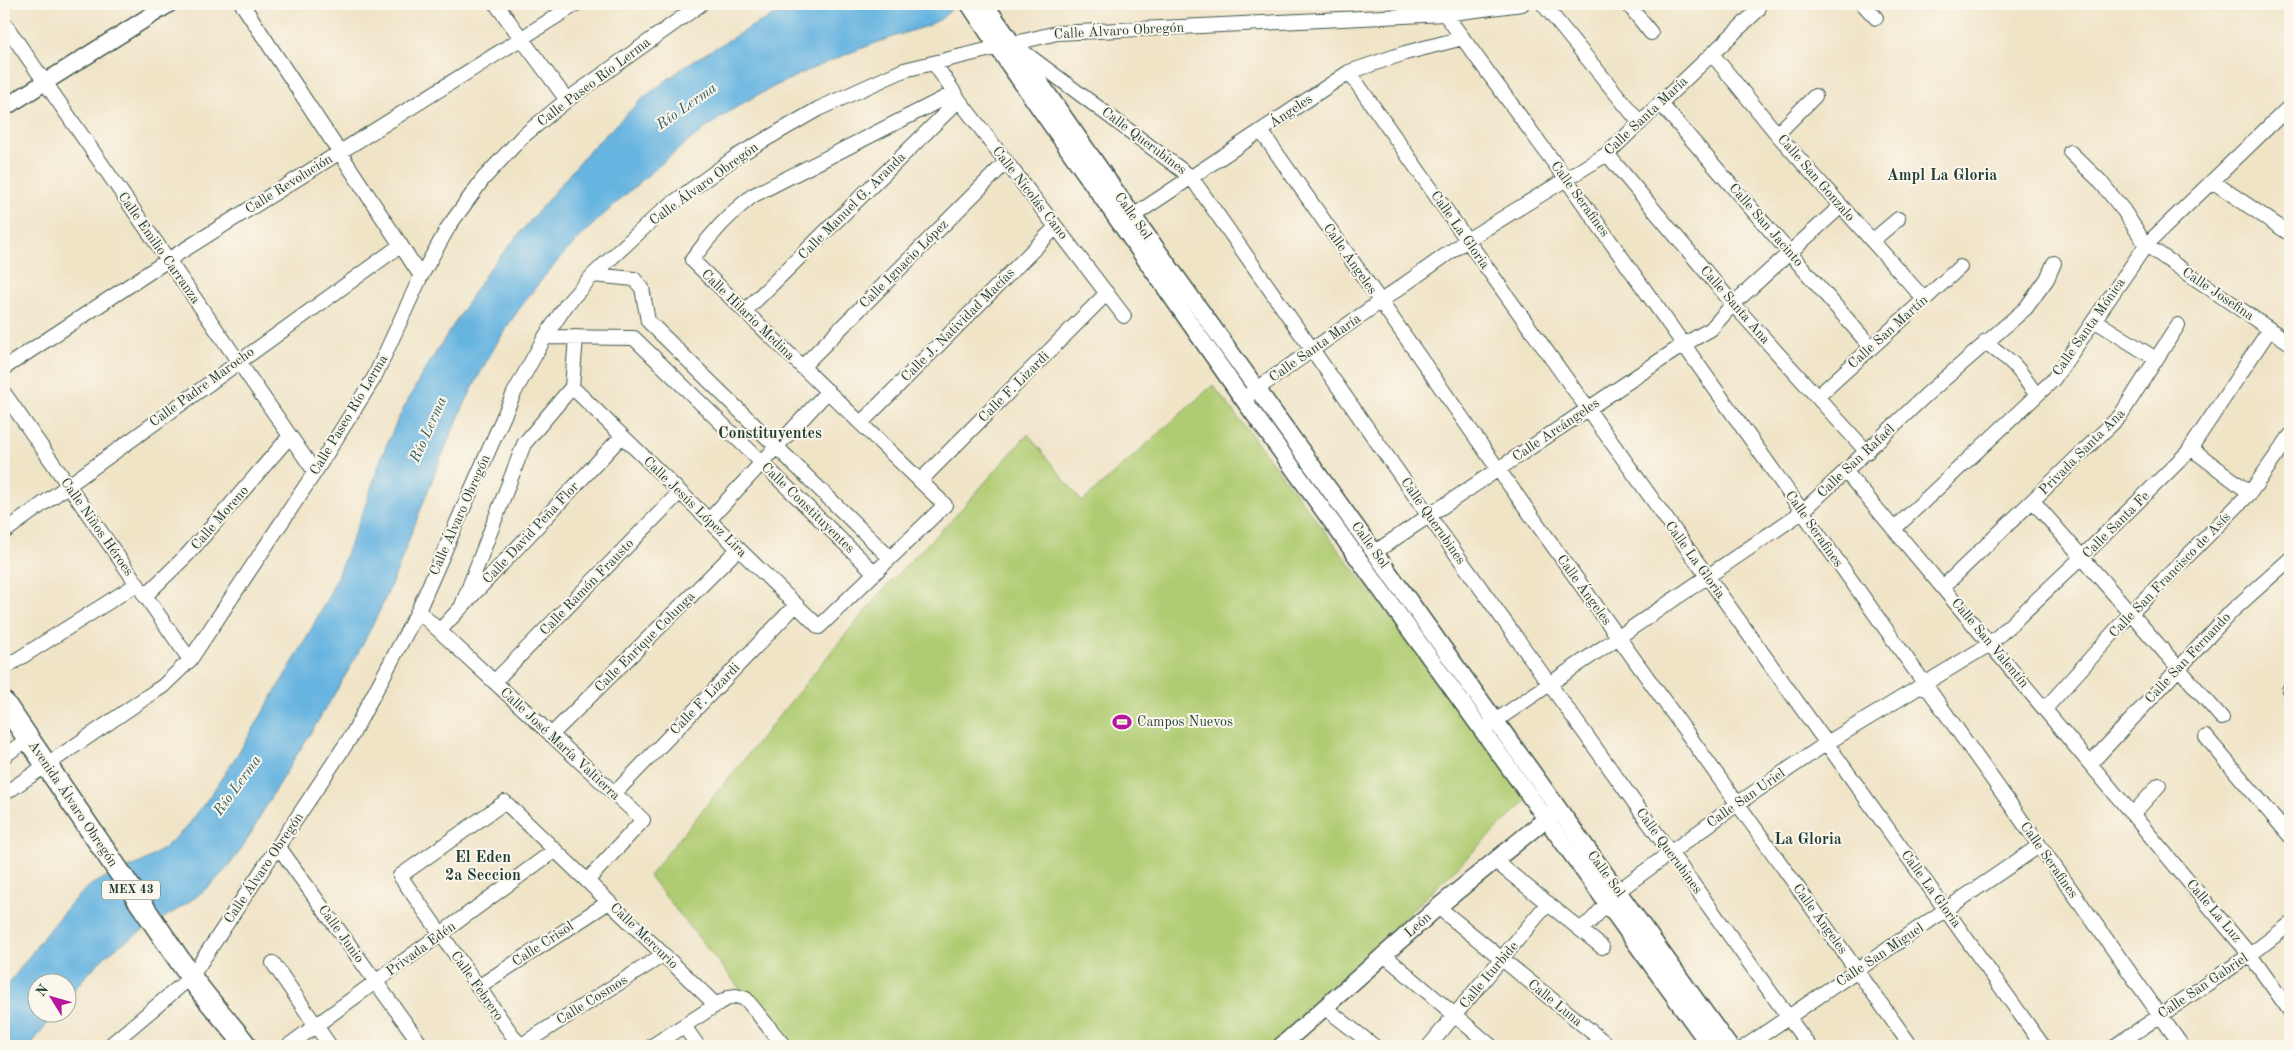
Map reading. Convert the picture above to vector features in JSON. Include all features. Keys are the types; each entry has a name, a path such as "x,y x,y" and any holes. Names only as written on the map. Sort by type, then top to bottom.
{"main road":[{"name":"Avenida Álvaro Obregón","path":"4,703 187,972 210,1004 230,1023 246,1046"},
{"name":"Avenida Álvaro Obregón","path":"210,1004 220,1027 232,1046"}],"street":[{"path":"4,108 169,4"},
{"path":"242,4 421,276"},
{"path":"496,4 566,100"},
{"name":"Calle Revolución","path":"4,368 168,260 576,4"},
{"name":"Calle Paseo Río Lerma","path":"4,794 163,686 190,660 315,472 374,378 421,276 449,226 483,179 522,137 566,100 701,4"},
{"path":"969,4 1000,38"},
{"path":"985,4 1000,38"},
{"name":"Calle Álvaro Obregón","path":"109,1046 187,972 316,792 352,736 418,611 514,394 544,337 567,304 593,274 662,211 737,156 818,109 904,70 934,63 1000,38 1057,33 1445,14 1522,4"},
{"path":"1544,4 1640,123"},
{"path":"1628,4 1651,33"},
{"name":"Calle Santa María","path":"1243,399 1467,240 1607,154 1758,10 1754,4"},
{"path":"1863,4 1876,18"},
{"name":"Calle Serafines","path":"1445,14 1566,179 2182,1046"},
{"name":"Calle Emilio Carranza","path":"4,23 315,472"},
{"name":"Calle Querubines","path":"1000,38 1192,177 1429,516 1809,1046"},
{"name":"Calle Sol","path":"1000,38 1133,216 1730,1046"},
{"name":"Calle Sol","path":"1000,38 1243,399 1710,1046"},
{"name":"Ángeles","path":"1133,216 1349,72 1406,53 1463,38"},
{"name":"Calle San Gonzalo","path":"1712,54 1777,134 1924,299"},
{"name":"Calle Nicolás Cano","path":"934,63 956,96 1124,316"},
{"name":"Calle La Gloria","path":"1349,72 2043,1046"},
{"name":"Calle Manuel G. Aranda","path":"745,312 956,96"},
{"name":"Calle Hilario Medina","path":"890,558 945,505 692,260 709,236 729,214 752,196 956,96"},
{"path":"1777,134 1815,96"},
{"name":"Calle San Jacinto","path":"1660,103 1871,347"},
{"name":"Calle Santa Mónica","path":"1894,529 2057,375 2146,245 2290,106"},
{"name":"Calle Ángeles","path":"1261,131 1498,470 1911,1046"},
{"path":"2070,152 2099,180 2146,245"},
{"name":"Calle Santa Ana","path":"1607,154 1733,304 1867,452"},
{"name":"Calle Ignacio López","path":"802,367 1006,162"},
{"path":"2212,181 2290,234"},
{"name":"Calle Arcángeles","path":"1375,552 1683,345 1711,329 1733,304 1840,206"},
{"path":"1872,241 1898,219"},
{"name":"Calle J. Natividad Macías","path":"861,423 1056,227"},
{"name":"Calle Padre Marocho","path":"4,532 67,484 401,245"},
{"name":"Calle Josefina","path":"2146,245 2270,329 2289,339"},
{"name":"Calle San Rafaél","path":"1482,730 1617,636 1802,512 1986,341 2026,308 2047,279 2054,263"},
{"name":"Calle San Martín","path":"1817,397 1960,267"},
{"path":"544,337 634,338 648,321 642,288 634,279 593,274"},
{"name":"Calle F. Lizardi","path":"920,481 1107,293"},
{"path":"2094,320 2156,359"},
{"name":"Calle Constituyentes","path":"648,321 890,558"},
{"name":"Privada Santa Ana","path":"2033,501 2120,416 2178,325"},
{"name":"Calle Santa Fe","path":"1924,683 1990,644 2082,558 2192,449 2270,329"},
{"path":"461,608 524,444 572,387 576,337"},
{"name":"Calle Constituyentes","path":"634,338 875,573"},
{"path":"1986,341 1993,350 2017,368 2037,395"},
{"name":"Calle Jesús López Lira","path":"572,387 819,627 875,573"},
{"path":"709,520 828,391"},
{"name":"Calle Niños Héroes","path":"4,393 190,660"},
{"name":"Calle Moreno","path":"145,596 184,560 290,436"},
{"name":"Calle David Peña Flor","path":"440,630 622,436"},
{"name":"Calle San Francisco de Asís","path":"2045,709 2131,613 2250,493 2290,436"},
{"path":"2192,449 2250,493"},
{"name":"Calle San Valentín","path":"1846,472 2133,814"},
{"name":"Calle Ramón Frausto","path":"494,682 680,492"},
{"path":"1943,587 2033,501 2222,718"},
{"name":"Calle Enrique Colunga","path":"551,735 738,549"},
{"path":"875,573 890,558"},
{"name":"Calle San Fernando","path":"2090,763 2232,612 2290,560"},
{"path":"4,668 136,584"},
{"name":"Calle F. Lizardi","path":"614,794 796,605"},
{"name":"Calle José María Valtierra","path":"418,611 643,820 587,881"},
{"name":"Calle San Uriel","path":"1581,928 1589,923 1618,891 1737,804 1827,743 1924,683"},
{"path":"2206,737 2290,836"},
{"path":"4,756 28,739"},
{"path":"2133,814 2159,786"},
{"name":"Calle Mercurio","path":"400,876 505,802 716,1005"},
{"name":"León","path":"1281,1046 1438,907 1559,809"},
{"name":"Calle La Luz","path":"2133,814 2250,955 2290,1011"},
{"name":"Calle Junio","path":"278,846 422,1046"},
{"name":"Calle San Miguel","path":"1746,1046 2039,846"},
{"name":"Privada Edén","path":"288,1046 554,850"},
{"path":"1495,861 1581,928 1602,947"},
{"name":"Calle Febrero","path":"400,876 520,1046"},
{"name":"Calle Crisol","path":"478,987 609,902"},
{"name":"Calle Iturbide","path":"1429,1046 1548,903"},
{"name":"Calle Luna","path":"1438,907 1609,1046"},
{"name":"Calle San Gabriel","path":"2115,1046 2250,955 2290,924"},
{"path":"1383,954 1491,1046"},
{"name":"Calle Cosmos","path":"520,1046 664,955"},
{"path":"272,964 330,1046"},
{"path":"652,1046 716,1005 730,997 739,996 746,999 784,1046"},
{"path":"1324,1007 1374,1046"},
{"path":"684,1026 698,1046"}],"green space":[{"name":"Campos Nuevos","path":"1213,385 1529,798 1271,1046 786,1046 649,876 891,581 956,515 1028,434 1082,502"}],"water":[{"name":"Río Lerma","path":"799,4 957,4 941,19 927,26 882,41 816,67 773,87 737,107 693,137 602,216 568,250 521,306 490,356 459,416 396,573 372,627 313,730 237,855 208,887 177,910 109,953 78,985 78,972 28,972 28,1022 48,1022 30,1046 4,1046 4,990 51,927 74,900 92,884 141,863 164,848 187,827 246,741 304,643 332,589 363,512 383,453 397,421 421,376 487,272 588,152 642,99 688,64 754,25"}],"place":[{"name":"Campos Nuevos","path":"1122,722"}],"district":[{"name":"Ampl La Gloria","path":"1942,176"},
{"name":"Constituyentes","path":"770,434"},
{"name":"La Gloria","path":"1808,840"},
{"name":"El Eden 2a Seccion","path":"483,867"}]}
